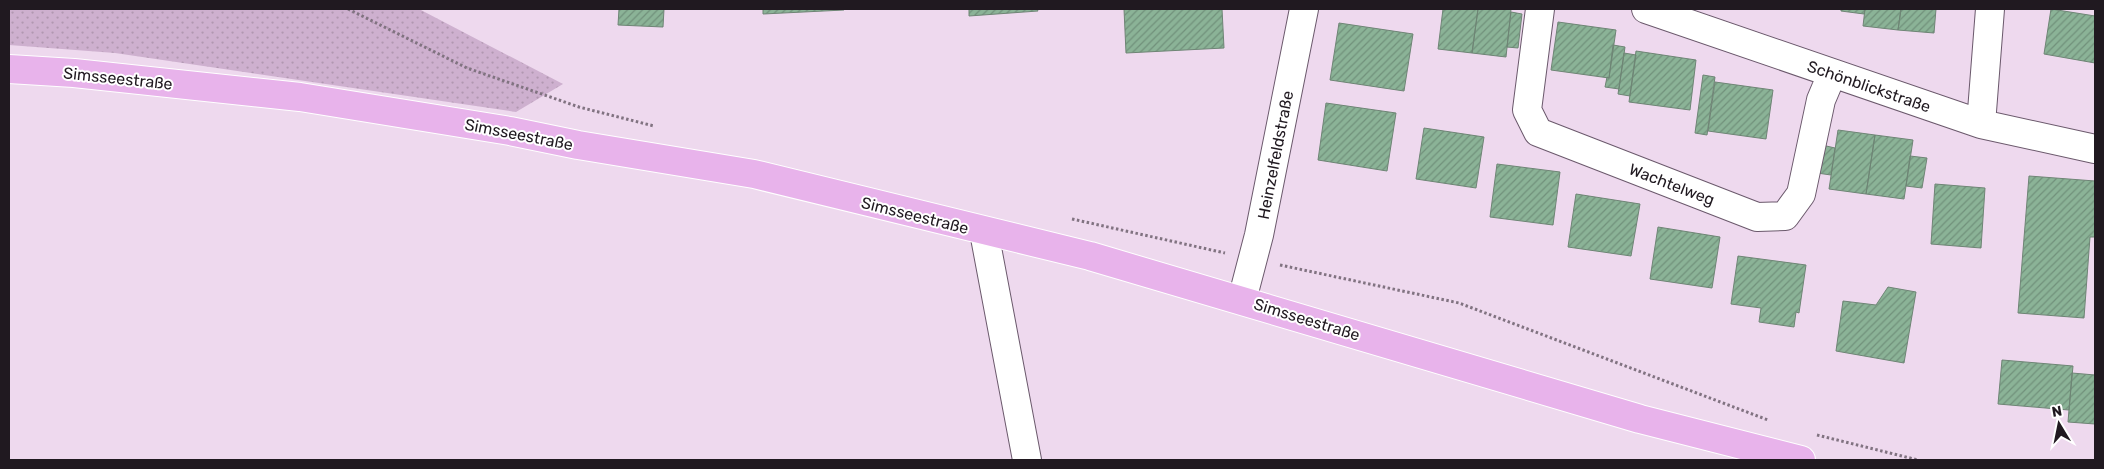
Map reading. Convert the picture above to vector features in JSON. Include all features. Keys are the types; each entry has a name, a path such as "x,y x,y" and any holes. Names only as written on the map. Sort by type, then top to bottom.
{"main road":[{"name":"Simsseestraße","path":"9,69 300,97 510,131 578,146 754,174 984,232 1090,256 1640,419 1802,460"}],"street":[{"name":"Heinzelfeldstraße","path":"1242,300 1259,235 1304,9"},
{"name":"Wachtelweg","path":"1540,9 1527,110 1538,132 1757,217 1785,216 1801,194 1821,100 1832,74"},
{"name":"Schönblickstraße","path":"1646,9 1678,15 1832,74 1980,124 2095,149"},
{"path":"1980,124 1990,9"},
{"path":"984,232 1027,460"}],"shaded area":[{"path":"9,9 419,9 563,84 516,112 115,53 9,45"}],"building":[{"path":"619,9 664,9 663,27 618,25"},
{"path":"763,9 844,9 844,10 763,14"},
{"path":"969,9 1037,9 1038,11 969,16"},
{"path":"1124,9 1222,9 1224,48 1126,53"},
{"path":"1443,9 1478,9 1472,53 1438,49"},
{"path":"1478,9 1511,9 1506,57 1472,53"},
{"path":"1841,9 1865,9 1864,14 1841,11"},
{"path":"1865,9 1901,9 1898,30 1863,26"},
{"path":"1901,9 1936,9 1934,33 1898,30"},
{"path":"2051,9 2095,16 2095,63 2044,54"},
{"path":"1511,12 1522,14 1518,48 1507,47"},
{"path":"1558,22 1616,30 1609,78 1551,70"},
{"path":"1339,23 1413,34 1404,91 1330,80"},
{"path":"1613,45 1625,47 1619,89 1605,87 1607,77 1609,78"},
{"path":"1636,51 1696,60 1690,110 1629,102"},
{"path":"1624,53 1636,55 1630,96 1618,94"},
{"path":"1703,75 1715,77 1707,135 1695,133"},
{"path":"1715,82 1773,90 1766,139 1708,131"},
{"path":"1326,103 1396,113 1387,171 1318,160"},
{"path":"1424,128 1484,137 1476,188 1416,179"},
{"path":"1838,130 1875,135 1866,194 1829,189"},
{"path":"1875,135 1913,140 1904,199 1866,194"},
{"path":"1822,145 1835,148 1831,175 1817,173"},
{"path":"1910,156 1927,158 1922,188 1906,186"},
{"path":"1497,164 1560,172 1553,225 1490,217"},
{"path":"2029,176 2095,181 2095,237 2090,237 2084,318 2018,313"},
{"path":"1935,184 1985,188 1981,248 1931,244"},
{"path":"1576,194 1640,204 1631,256 1568,247"},
{"path":"1658,227 1720,237 1712,288 1650,279"},
{"path":"1738,256 1806,265 1799,313 1796,312 1794,327 1759,322 1761,308 1731,304"},
{"path":"1888,287 1916,292 1904,363 1836,351 1843,301 1876,305"},
{"path":"2002,360 2073,366 2069,410 1998,404"},
{"path":"2072,373 2095,375 2095,424 2068,422"}]}
